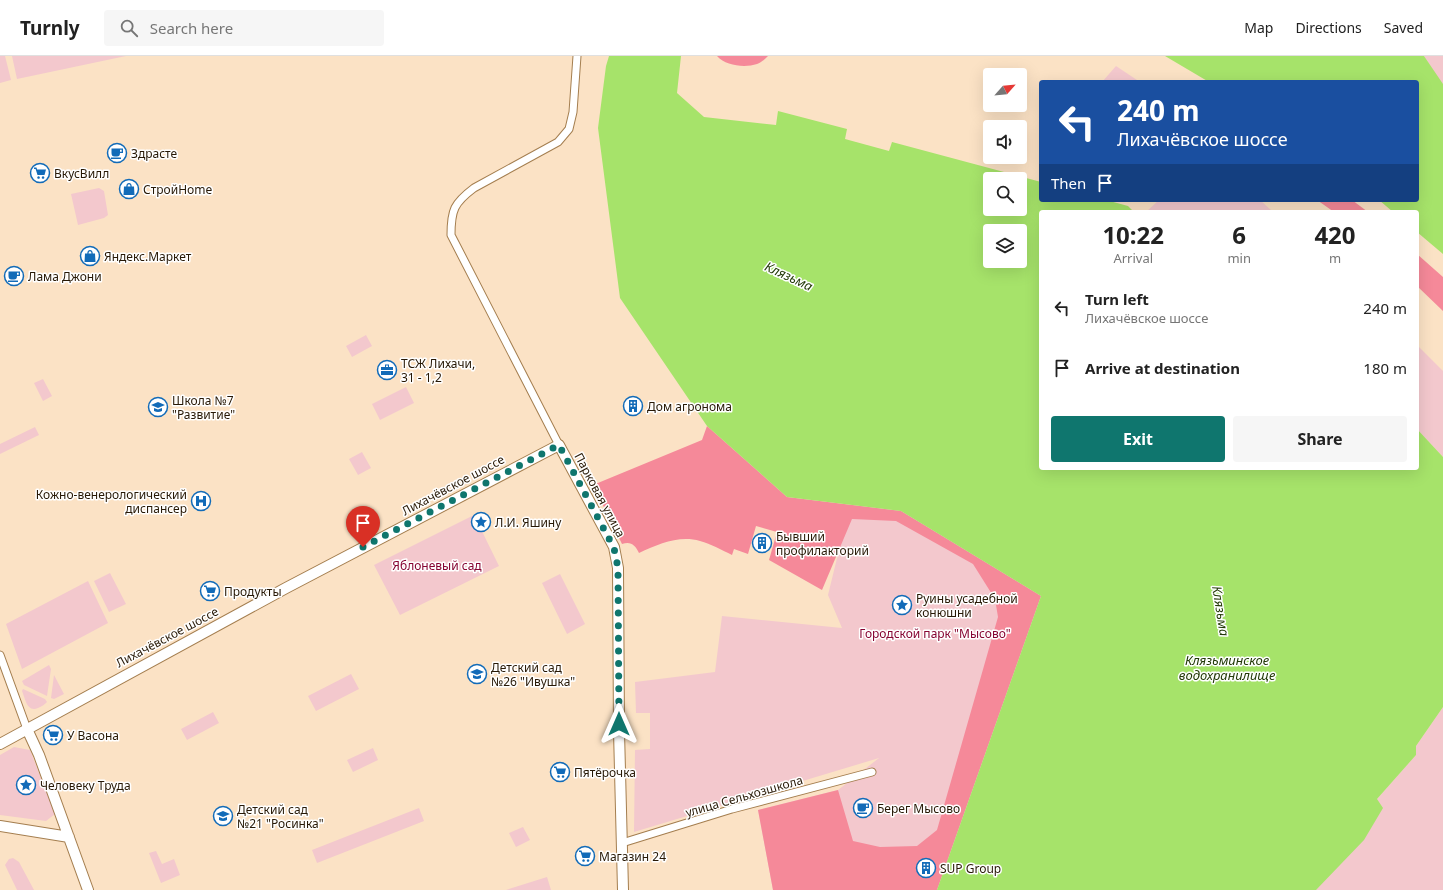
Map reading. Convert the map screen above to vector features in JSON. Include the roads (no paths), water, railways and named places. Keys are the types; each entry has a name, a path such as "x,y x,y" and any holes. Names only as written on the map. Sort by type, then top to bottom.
{"street":[{"name":"Парковая улица","path":"577,56 573,112 568,129 558,142 474,188 462,197 453,209 450,235 614,548 618,573 619,724 623,890"},
{"name":"Лихачёвское шоссе","path":"0,744 286,588 559,445"},
{"path":"0,655 88,890"},
{"name":"улица Сельхозшкола","path":"622,843 732,809 872,772"},
{"path":"0,826 69,837"}],"water":[{"name":"Клязьминское водохранилище","path":"609,56 681,56 677,93 704,117 776,125 778,111 847,129 845,139 889,151 892,142 1004,172 983,172 983,216 1027,216 1027,178 1039,181 1039,202 1113,202 1128,206 1132,210 1039,210 1039,470 1419,470 1419,431 1443,457 1443,707 1416,746 1416,755 1377,799 1383,808 1364,840 1316,890 937,890 1041,596 901,511 787,497 707,426 620,298 598,128 606,66"},
{"path":"1165,56 1424,56 1443,84 1443,254 1419,234 1419,210 1391,210 1381,202 1419,202 1419,80 1206,80"}],"place":[{"name":"Здрасте","path":"117,153"},
{"name":"ВкусВилл","path":"40,173"},
{"name":"СтройHome","path":"129,189"},
{"name":"Яндекс.Маркет","path":"90,256"},
{"name":"Лама Джони","path":"14,276"},
{"name":"ТСЖ Лихачи, 31 - 1,2","path":"387,370"},
{"name":"Дом агронома","path":"633,406"},
{"name":"Школа №7 \"Развитие\"","path":"158,407"},
{"name":"Кожно-венерологический диспансер","path":"201,501"},
{"name":"Л.И. Яшину","path":"481,522"},
{"name":"Бывший профилакторий","path":"762,543"},
{"name":"Продукты","path":"210,591"},
{"name":"Руины усадебной конюшни","path":"902,605"},
{"name":"Детский сад №26 \"Ивушка\"","path":"477,674"},
{"name":"У Васона","path":"53,735"},
{"name":"Пятёрочка","path":"560,772"},
{"name":"Человеку Труда","path":"26,785"},
{"name":"Берег Мысово","path":"863,808"},
{"name":"Детский сад №21 \"Росинка\"","path":"223,816"},
{"name":"Магазин 24","path":"585,856"},
{"name":"SUP Group","path":"926,868"}],"water label":[{"name":"Клязьма","path":"789,276"},
{"name":"Клязьма","path":"1221,611"}],"park label":[{"name":"Яблоневый сад","path":"437,565"},
{"name":"Городской парк \"Мысово\"","path":"935,633"}]}
